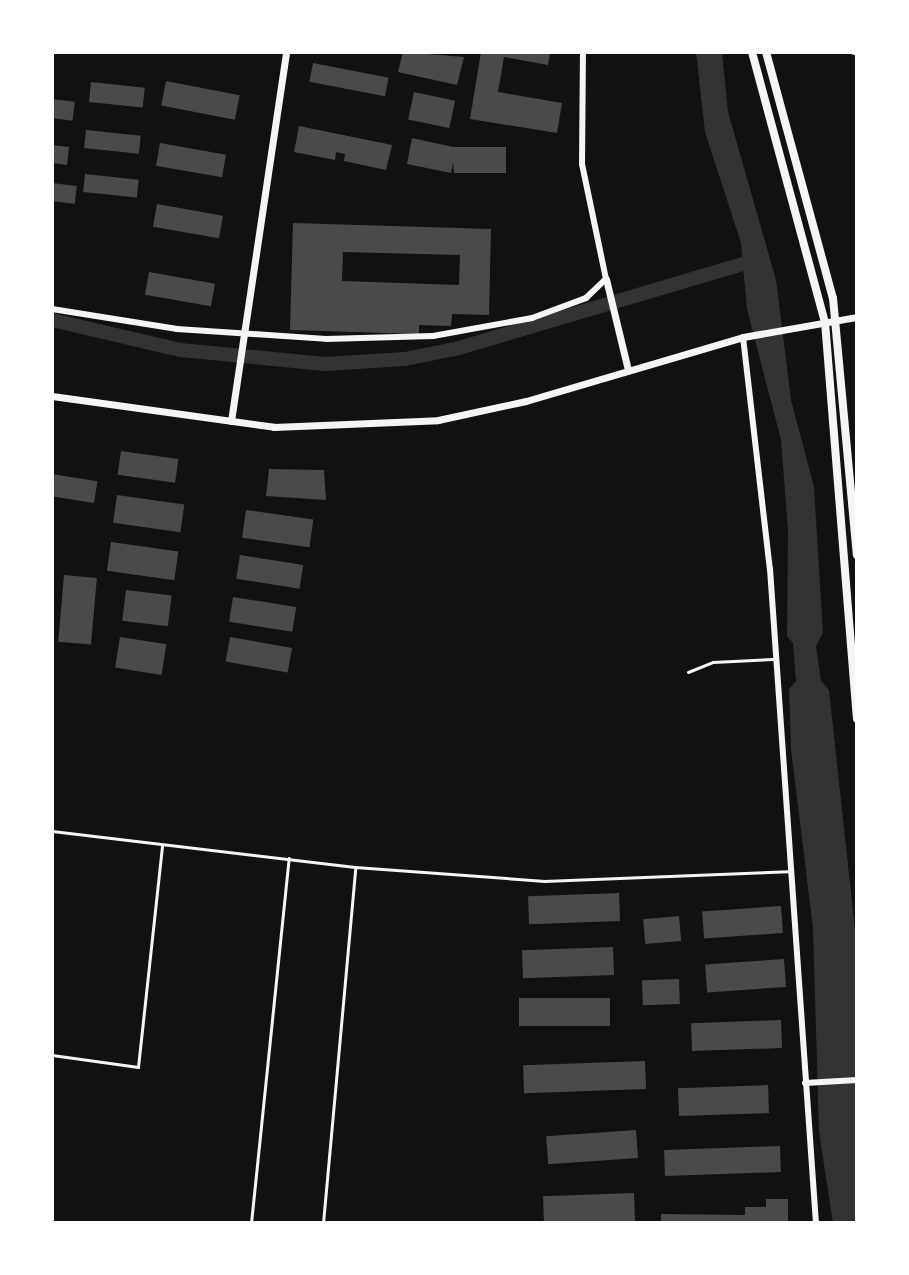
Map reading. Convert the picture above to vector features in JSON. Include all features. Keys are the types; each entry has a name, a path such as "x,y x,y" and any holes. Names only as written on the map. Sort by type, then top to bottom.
{"main road":[{"path":"752,52 825,322 857,719"},
{"path":"766,52 837,321 857,555"}],"street":[{"path":"231,421 286,52"},
{"path":"583,52 582,164 628,370"},
{"path":"52,309 177,329 326,339 433,336 532,318 586,298 606,279"},
{"path":"52,396 231,421 309,428 438,420 743,337 857,317"},
{"path":"743,337 770,569 773,659 816,1223"},
{"path":"805,1083 857,1080"}],"lane":[{"path":"851,52 857,54"},
{"path":"688,672 713,662 773,659"},
{"path":"52,831 355,867 544,881 789,871"},
{"path":"52,1055 138,1067 162,846"},
{"path":"251,1223 289,858"},
{"path":"323,1223 355,867"}],"shaded area":[{"path":"696,52 722,52 728,112 776,280 791,400 814,487 823,633 816,646 821,681 829,690 857,948 857,1223 833,1223 819,1132 813,928 791,749 789,689 796,681 793,643 787,636 788,531 781,440 747,309 741,243 705,132"}],"building":[{"path":"403,52 464,57 457,85 398,72"},
{"path":"481,52 550,52 548,65 504,57 498,92 562,103 557,133 470,119"},
{"path":"313,63 389,78 385,96 309,82"},
{"path":"166,81 240,95 235,120 161,106"},
{"path":"91,82 145,88 143,108 89,102"},
{"path":"414,92 455,101 449,128 408,119"},
{"path":"52,99 75,102 73,121 52,118"},
{"path":"299,126 392,145 386,170 344,161 345,154 336,152 335,160 294,152"},
{"path":"86,130 141,136 139,154 84,148"},
{"path":"412,138 453,147 506,147 506,173 454,173 453,162 451,173 407,164"},
{"path":"160,143 226,155 222,177 156,166"},
{"path":"52,145 69,147 67,165 52,163"},
{"path":"85,174 139,180 137,198 83,192"},
{"path":"52,183 77,186 75,204 52,201"},
{"path":"157,204 223,216 219,238 153,227"},
{"path":"293,223 491,229 489,315 452,314 451,326 419,325 419,334 290,330","holes":["343,252 460,255 459,285 342,281"]},
{"path":"149,272 215,284 211,306 145,295"},
{"path":"121,451 178,459 175,483 118,475"},
{"path":"269,469 324,470 326,500 266,496"},
{"path":"52,474 97,481 94,503 52,496"},
{"path":"117,495 184,504 180,532 113,523"},
{"path":"246,510 313,519 309,547 242,538"},
{"path":"111,542 178,551 174,580 107,571"},
{"path":"240,555 303,565 299,589 236,579"},
{"path":"64,575 97,578 91,645 58,642"},
{"path":"126,590 172,596 168,626 122,621"},
{"path":"233,597 296,607 292,632 229,622"},
{"path":"120,637 166,644 162,675 115,668"},
{"path":"230,637 292,648 288,673 226,662"},
{"path":"619,893 620,921 529,924 528,896"},
{"path":"781,906 783,933 704,938 702,912"},
{"path":"679,916 681,941 645,944 643,919"},
{"path":"613,947 614,975 523,978 522,950"},
{"path":"784,959 786,987 707,992 705,965"},
{"path":"679,979 680,1004 643,1005 642,980"},
{"path":"519,998 610,998 610,1026 519,1026"},
{"path":"781,1020 782,1048 692,1051 691,1023"},
{"path":"645,1061 646,1089 524,1093 523,1065"},
{"path":"768,1085 769,1113 679,1116 678,1088"},
{"path":"636,1130 638,1158 548,1164 546,1136"},
{"path":"780,1146 781,1172 665,1176 664,1150"},
{"path":"634,1193 635,1221 544,1223 543,1196"},
{"path":"766,1199 788,1199 788,1223 661,1223 661,1214 745,1215 745,1207 766,1207"}],"waterway":[{"path":"52,320 180,350 325,364 405,359 459,348 757,260"}]}
